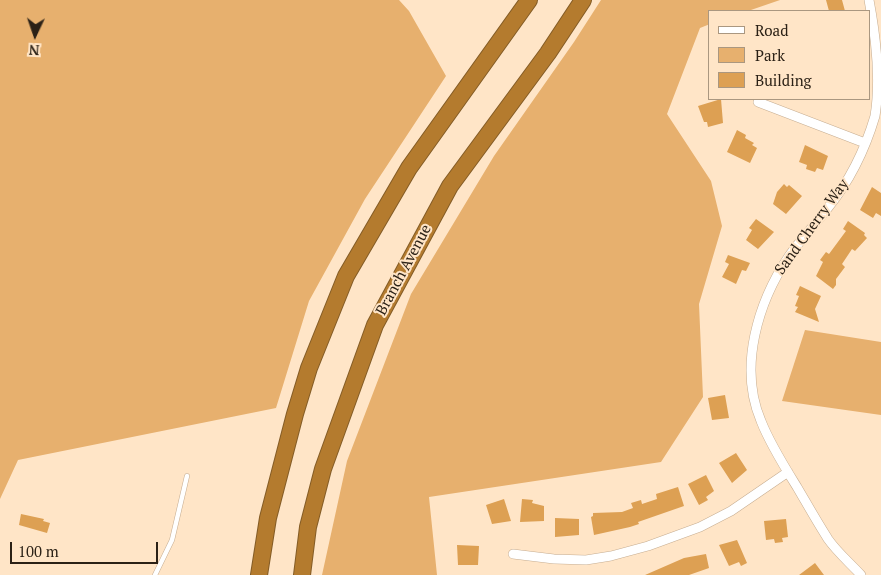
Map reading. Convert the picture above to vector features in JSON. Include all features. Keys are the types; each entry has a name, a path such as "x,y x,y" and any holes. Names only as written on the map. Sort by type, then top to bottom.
{"highway":[{"path":"259,575 270,508 295,414 309,368 346,276 409,168 529,0"},
{"name":"Branch Avenue","path":"302,575 308,527 323,469 375,325 450,186 548,53 583,0"}],"street":[{"name":"Sand Cherry Way","path":"861,575 829,540 788,472 760,420 754,394 752,365 760,310 772,283 790,254 853,172 875,114 878,89 878,45 869,0"},
{"path":"758,102 865,143"},
{"path":"513,554 554,559 586,560 611,556 648,546 700,528 731,511 788,472"}],"lane":[{"path":"156,575 174,534 187,476"}],"green space":[{"path":"0,0 399,0 409,11 446,76 365,199 309,301 276,408 18,460 0,499"},
{"path":"601,0 780,0 751,10 708,10 708,25 700,28 667,114 711,181 722,226 699,304 703,397 661,462 429,497 437,575 322,575 347,461 411,294 494,156"},
{"path":"805,330 881,342 881,415 782,401"}],"building":[{"path":"826,0 842,0 845,10 829,10"},
{"path":"721,100 723,123 708,127 698,106"},
{"path":"737,130 746,135 745,138 754,143 752,145 757,148 750,163 727,152"},
{"path":"805,145 828,156 823,170 817,168 815,172 806,169 807,165 799,162"},
{"path":"784,184 787,187 789,185 802,196 786,214 773,204 777,192"},
{"path":"872,187 881,193 881,216 876,213 873,218 860,210"},
{"path":"756,219 774,232 758,249 746,240 752,230 749,228"},
{"path":"848,221 865,233 864,235 867,238 855,251 852,249 842,264 845,267 836,279 836,285 833,289 816,276 823,262 820,260 826,252 829,254 846,231 843,229"},
{"path":"728,255 750,263 746,271 742,270 736,284 722,277 729,264 725,262"},
{"path":"800,286 821,296 815,309 819,322 795,312 798,307 795,306 799,296 796,295"},
{"path":"725,395 729,418 712,420 708,398"},
{"path":"736,453 747,470 732,483 719,463"},
{"path":"706,475 714,491 706,497 708,500 699,505 688,484"},
{"path":"678,487 684,506 638,522 639,524 630,527 594,535 591,517 593,513 622,512 633,508 631,503 641,500 642,504 657,499 656,494"},
{"path":"504,499 511,521 492,524 486,505"},
{"path":"522,499 533,500 532,503 544,506 544,521 520,522"},
{"path":"21,514 44,519 43,521 50,523 47,533 19,525"},
{"path":"555,518 579,519 579,535 555,537"},
{"path":"786,519 788,537 782,538 783,542 775,543 774,539 766,540 764,521"},
{"path":"737,540 747,563 741,566 739,562 729,566 719,545"},
{"path":"457,545 479,546 478,565 458,565"},
{"path":"706,554 709,568 689,575 645,575 684,558"},
{"path":"815,563 824,575 799,575"}]}
